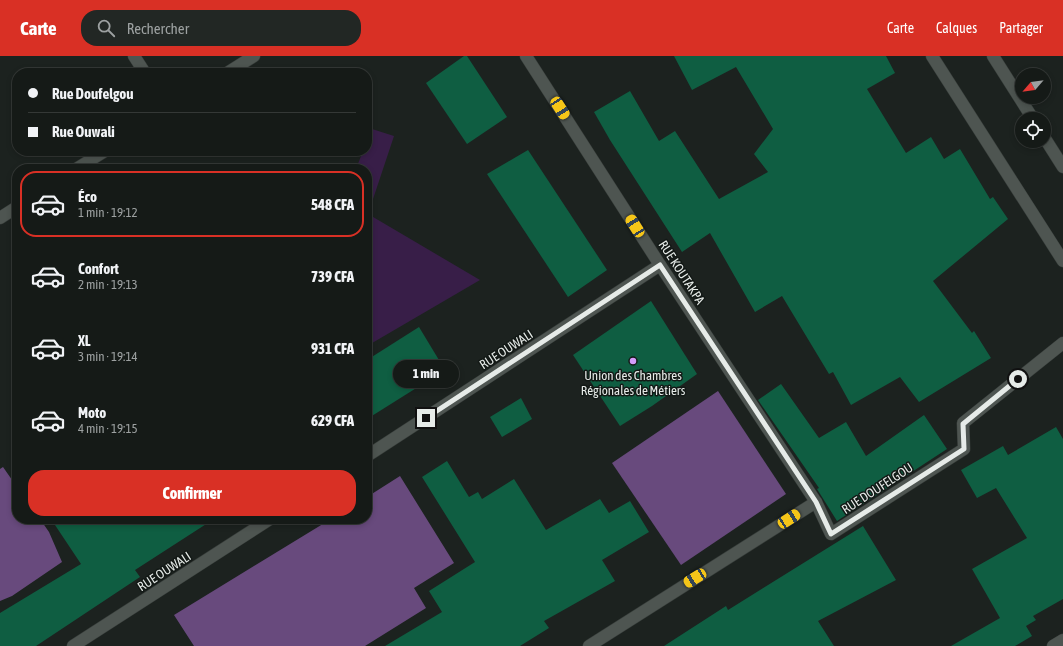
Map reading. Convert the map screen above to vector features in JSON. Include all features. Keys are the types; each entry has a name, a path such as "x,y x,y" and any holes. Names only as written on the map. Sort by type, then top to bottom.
{"street":[{"path":"134,56 142,68"},
{"path":"235,68 254,56"},
{"name":"RUE KOUTAKPA","path":"526,56 660,265 816,502"},
{"path":"932,56 1063,260"},
{"path":"992,56 1028,112"},
{"path":"1051,148 1063,167"},
{"path":"84,164 96,156"},
{"path":"0,218 12,210"},
{"name":"RUE OUWALI","path":"372,453 660,265"},
{"name":"RUE DOUFELGOU","path":"816,502 831,534 964,449 963,424 1063,343"},
{"path":"588,646 816,502"},
{"name":"RUE OUWALI","path":"73,646 262,524"},
{"path":"1053,646 1063,640"}],"shaded area":[{"path":"372,129 394,136 372,202 372,164 358,164 361,156 372,156"},
{"path":"372,216 480,280 372,343"},
{"path":"718,391 786,494 681,565 612,463"},
{"path":"3,467 12,480 12,524 43,524 49,532 62,562 12,596 0,601 0,469"},
{"path":"400,476 454,563 414,588 426,608 365,646 194,646 174,615 323,524 372,524 372,494"}],"building":[{"path":"464,56 467,56 507,117 467,144 426,83"},
{"path":"674,56 886,56 895,73 867,89 906,153 931,137 944,159 960,149 990,199 993,197 1008,219 933,281 972,333 974,331 991,358 919,402 900,377 851,405 833,372 829,374 782,296 755,312 710,233 682,252 610,140 594,112 630,91 659,141 675,131 719,199 768,172 754,154 773,129 736,67 692,90"},
{"path":"528,150 607,270 568,297 487,174"},
{"name":"Union des Chambres Régionales de Métiers","path":"651,301 697,374 652,406 620,426 573,355"},
{"path":"419,327 445,370 372,416 372,357"},
{"path":"781,384 819,438 846,422 866,456 924,415 947,449 837,521 817,489 819,488 758,400"},
{"path":"521,398 532,419 502,437 490,417"},
{"path":"1056,427 1063,439 1063,599 1033,616 1036,620 1026,626 1032,636 1015,646 951,646 1000,618 972,569 1027,538 996,488 977,498 961,470 1003,446 1008,455"},
{"path":"447,461 469,497 478,492 482,499 514,479 546,530 600,499 609,513 630,501 649,532 602,560 615,581 544,621 549,628 520,646 385,646 442,612 429,591 475,562 422,477"},
{"path":"54,524 206,524 135,570 140,577 36,646 0,646 0,613 81,564"},
{"path":"863,526 896,580 818,621 834,646 664,646 726,606 728,610"}],"place":[{"name":"Union des Chambres Régionales de Métiers","path":"633,361"}],"route":[{"path":"426,418 660,265 816,502 831,534 964,449 963,424 1018,379"}]}
